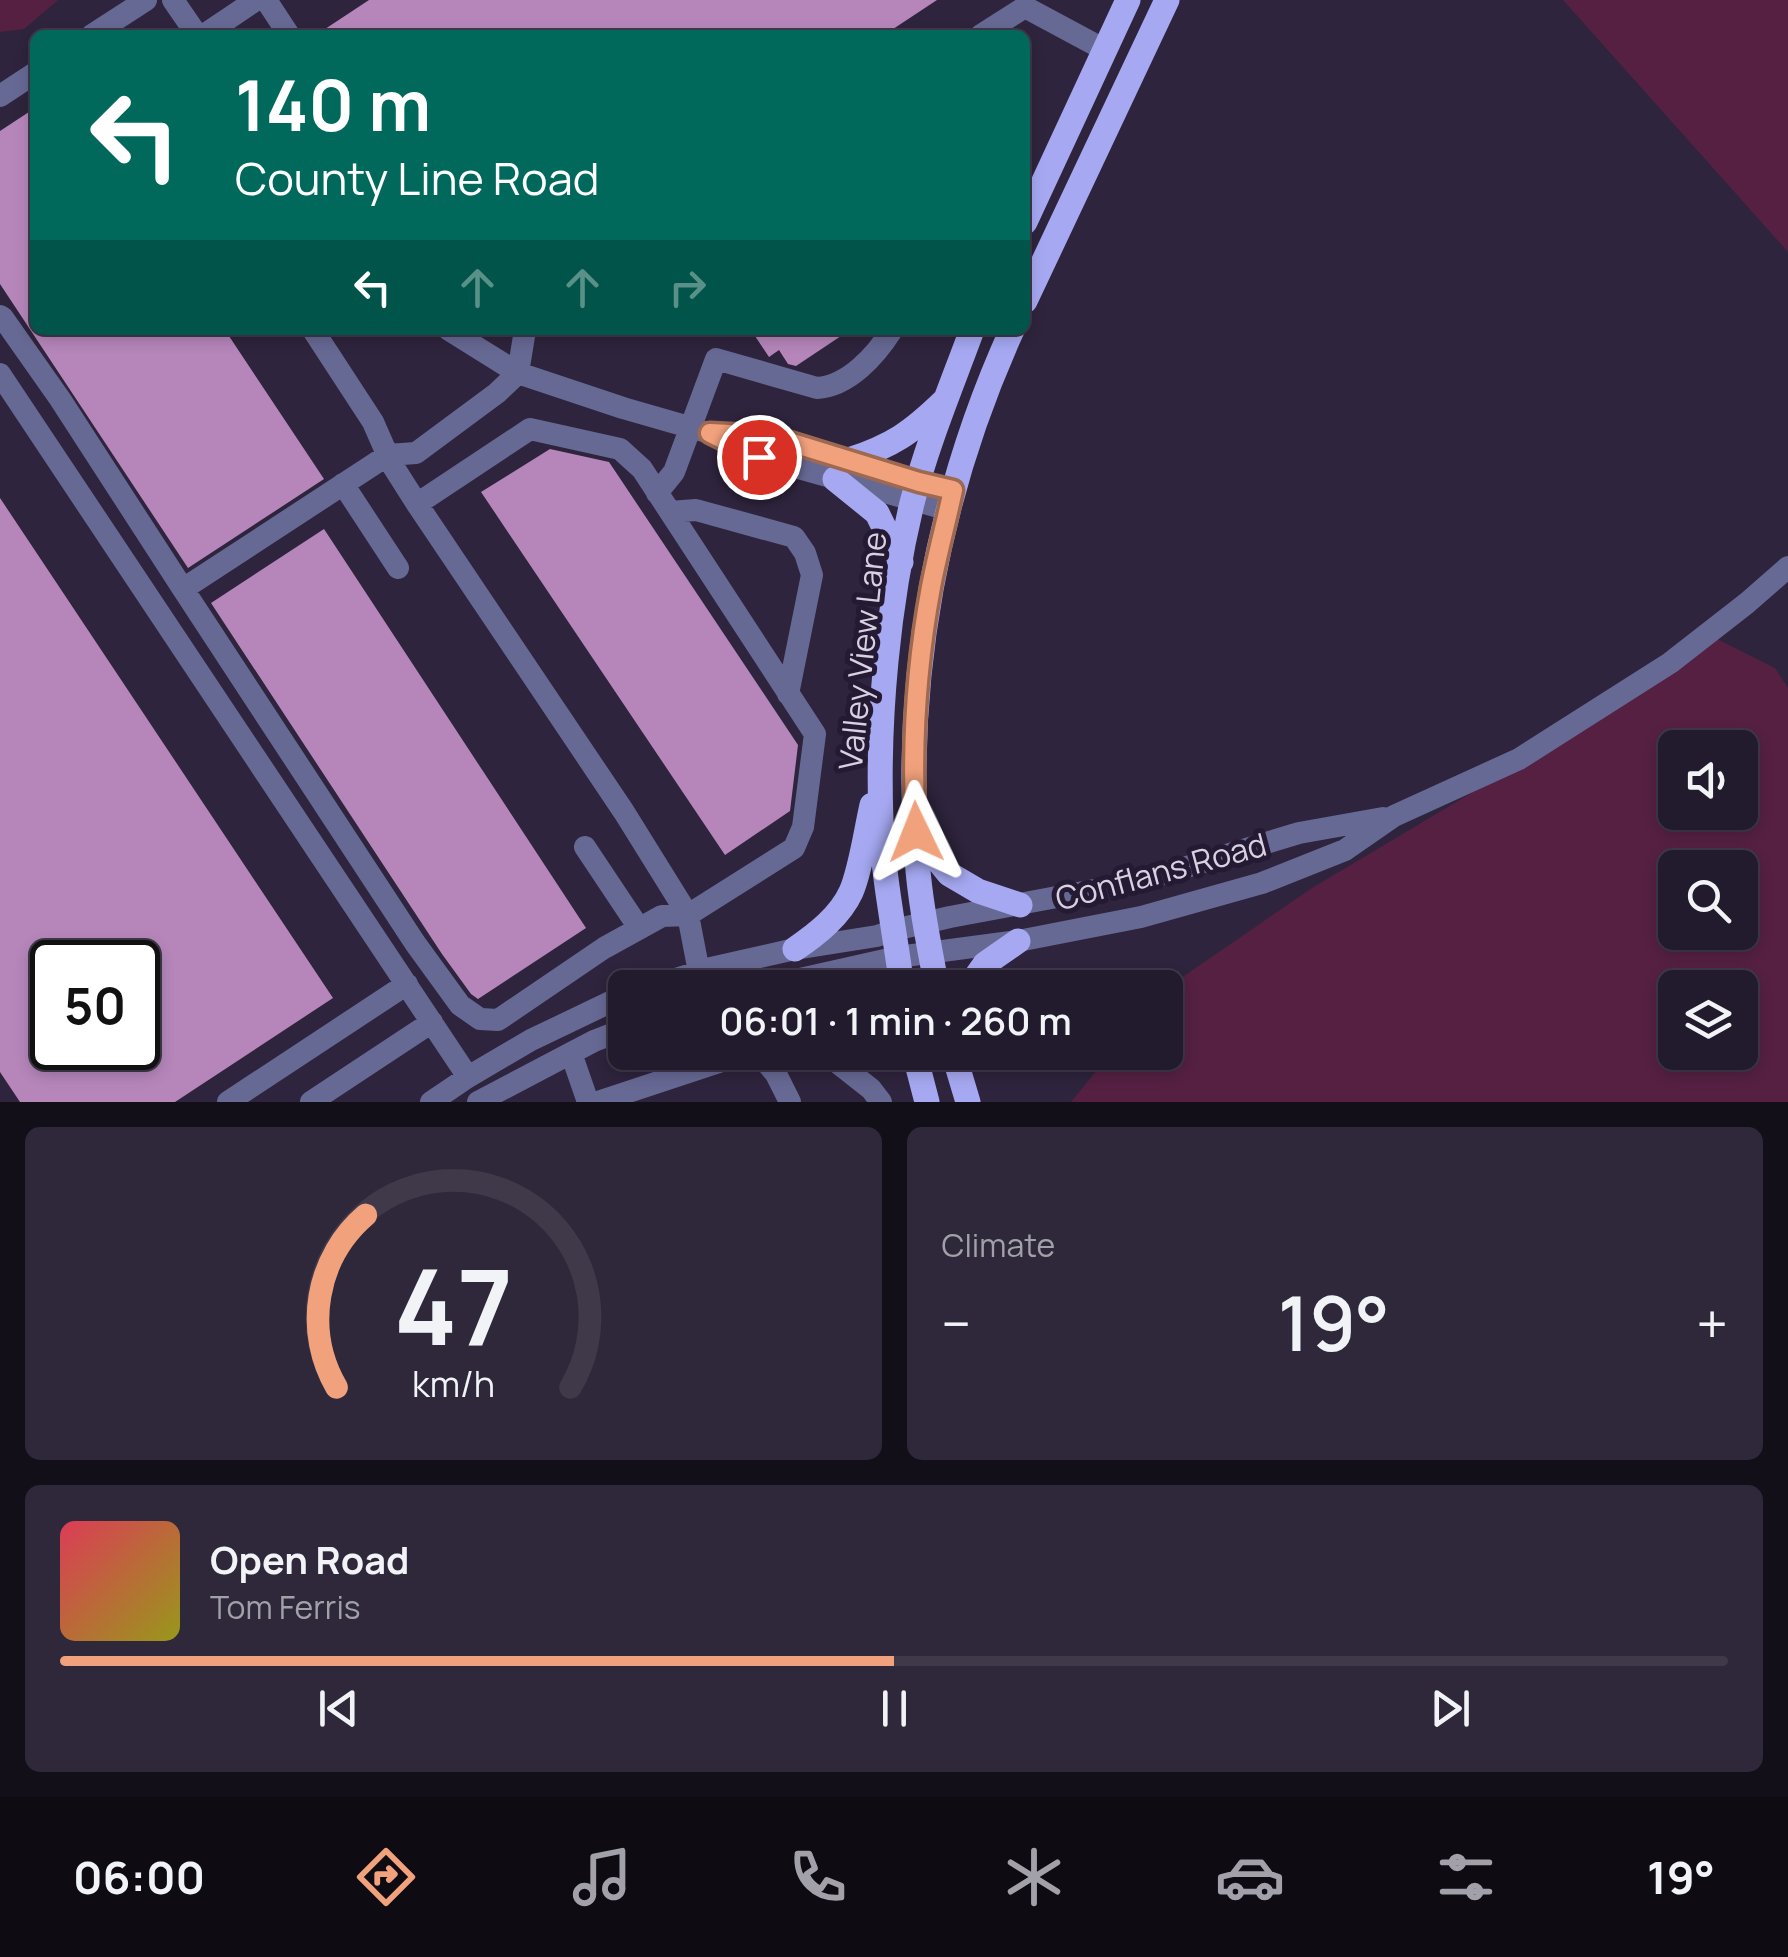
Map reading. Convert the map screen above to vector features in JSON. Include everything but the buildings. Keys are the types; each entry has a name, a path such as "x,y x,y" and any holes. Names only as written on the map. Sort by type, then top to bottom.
{"main road":[{"path":"1030,211 1128,0"},
{"path":"1030,290 1166,0"},
{"path":"1104,50 1137,62"},
{"name":"Valley View Lane","path":"900,970 881,821 889,644 916,491 970,335"},
{"name":"Valley View Lane","path":"934,970 916,832 917,684 931,588 951,500 978,408 1010,335"},
{"path":"901,562 877,513 842,469 917,428 948,398"},
{"path":"795,949 816,935 852,890 881,771"},
{"path":"916,832 949,874 978,892 1020,904"},
{"path":"981,970 1018,940"},
{"path":"958,1070 968,1102"}],"street":[{"path":"108,30 146,0"},
{"path":"173,0 196,30"},
{"path":"208,30 256,0"},
{"path":"266,0 287,30"},
{"path":"989,30 1029,4 1104,50"},
{"path":"0,96 30,76"},
{"path":"0,316 60,400 415,944 460,1005 480,1019 498,1020 604,948 662,916 688,915 794,848 802,827 815,734 642,469 620,448 530,428 418,504"},
{"path":"316,335 373,422 418,504 624,812 688,915 698,970"},
{"path":"457,335 518,372 623,408 700,430 770,436 842,469 951,500"},
{"path":"183,589 388,455 416,452 498,393 518,372 524,335"},
{"path":"664,503 674,472 700,430 716,358 817,388 826,387 878,352 889,335"},
{"path":"0,374 468,1077"},
{"path":"343,484 398,568"},
{"path":"664,503 794,537 805,553 812,575 788,694"},
{"name":"Conflans Road","path":"850,970 898,957 1141,917 1262,883 1344,850 1394,816 1519,759 1670,662 1788,567"},
{"name":"Conflans Road","path":"706,970 795,949 877,936 926,922 1137,882 1299,832 1394,816"},
{"path":"585,847 640,928"},
{"path":"228,1102 407,984"},
{"path":"432,1102 531,1040 608,1002"},
{"path":"311,1102 432,1022"},
{"path":"478,1102 608,1037"},
{"path":"571,1053 588,1102"},
{"path":"598,1102 695,1070"},
{"path":"774,1070 790,1102"},
{"path":"846,1070 882,1102"}],"shaded area":[{"path":"0,0 58,0 24,29 0,32"},
{"path":"1563,0 1788,0 1788,252"},
{"path":"1711,636 1775,668 1788,688 1788,1102 1071,1102 1097,1070 1183,1070 1183,977 1312,888 1515,767"}],"route":[{"path":"759,457 710,433 770,436 953,490 931,588 917,684 916,832"}]}
